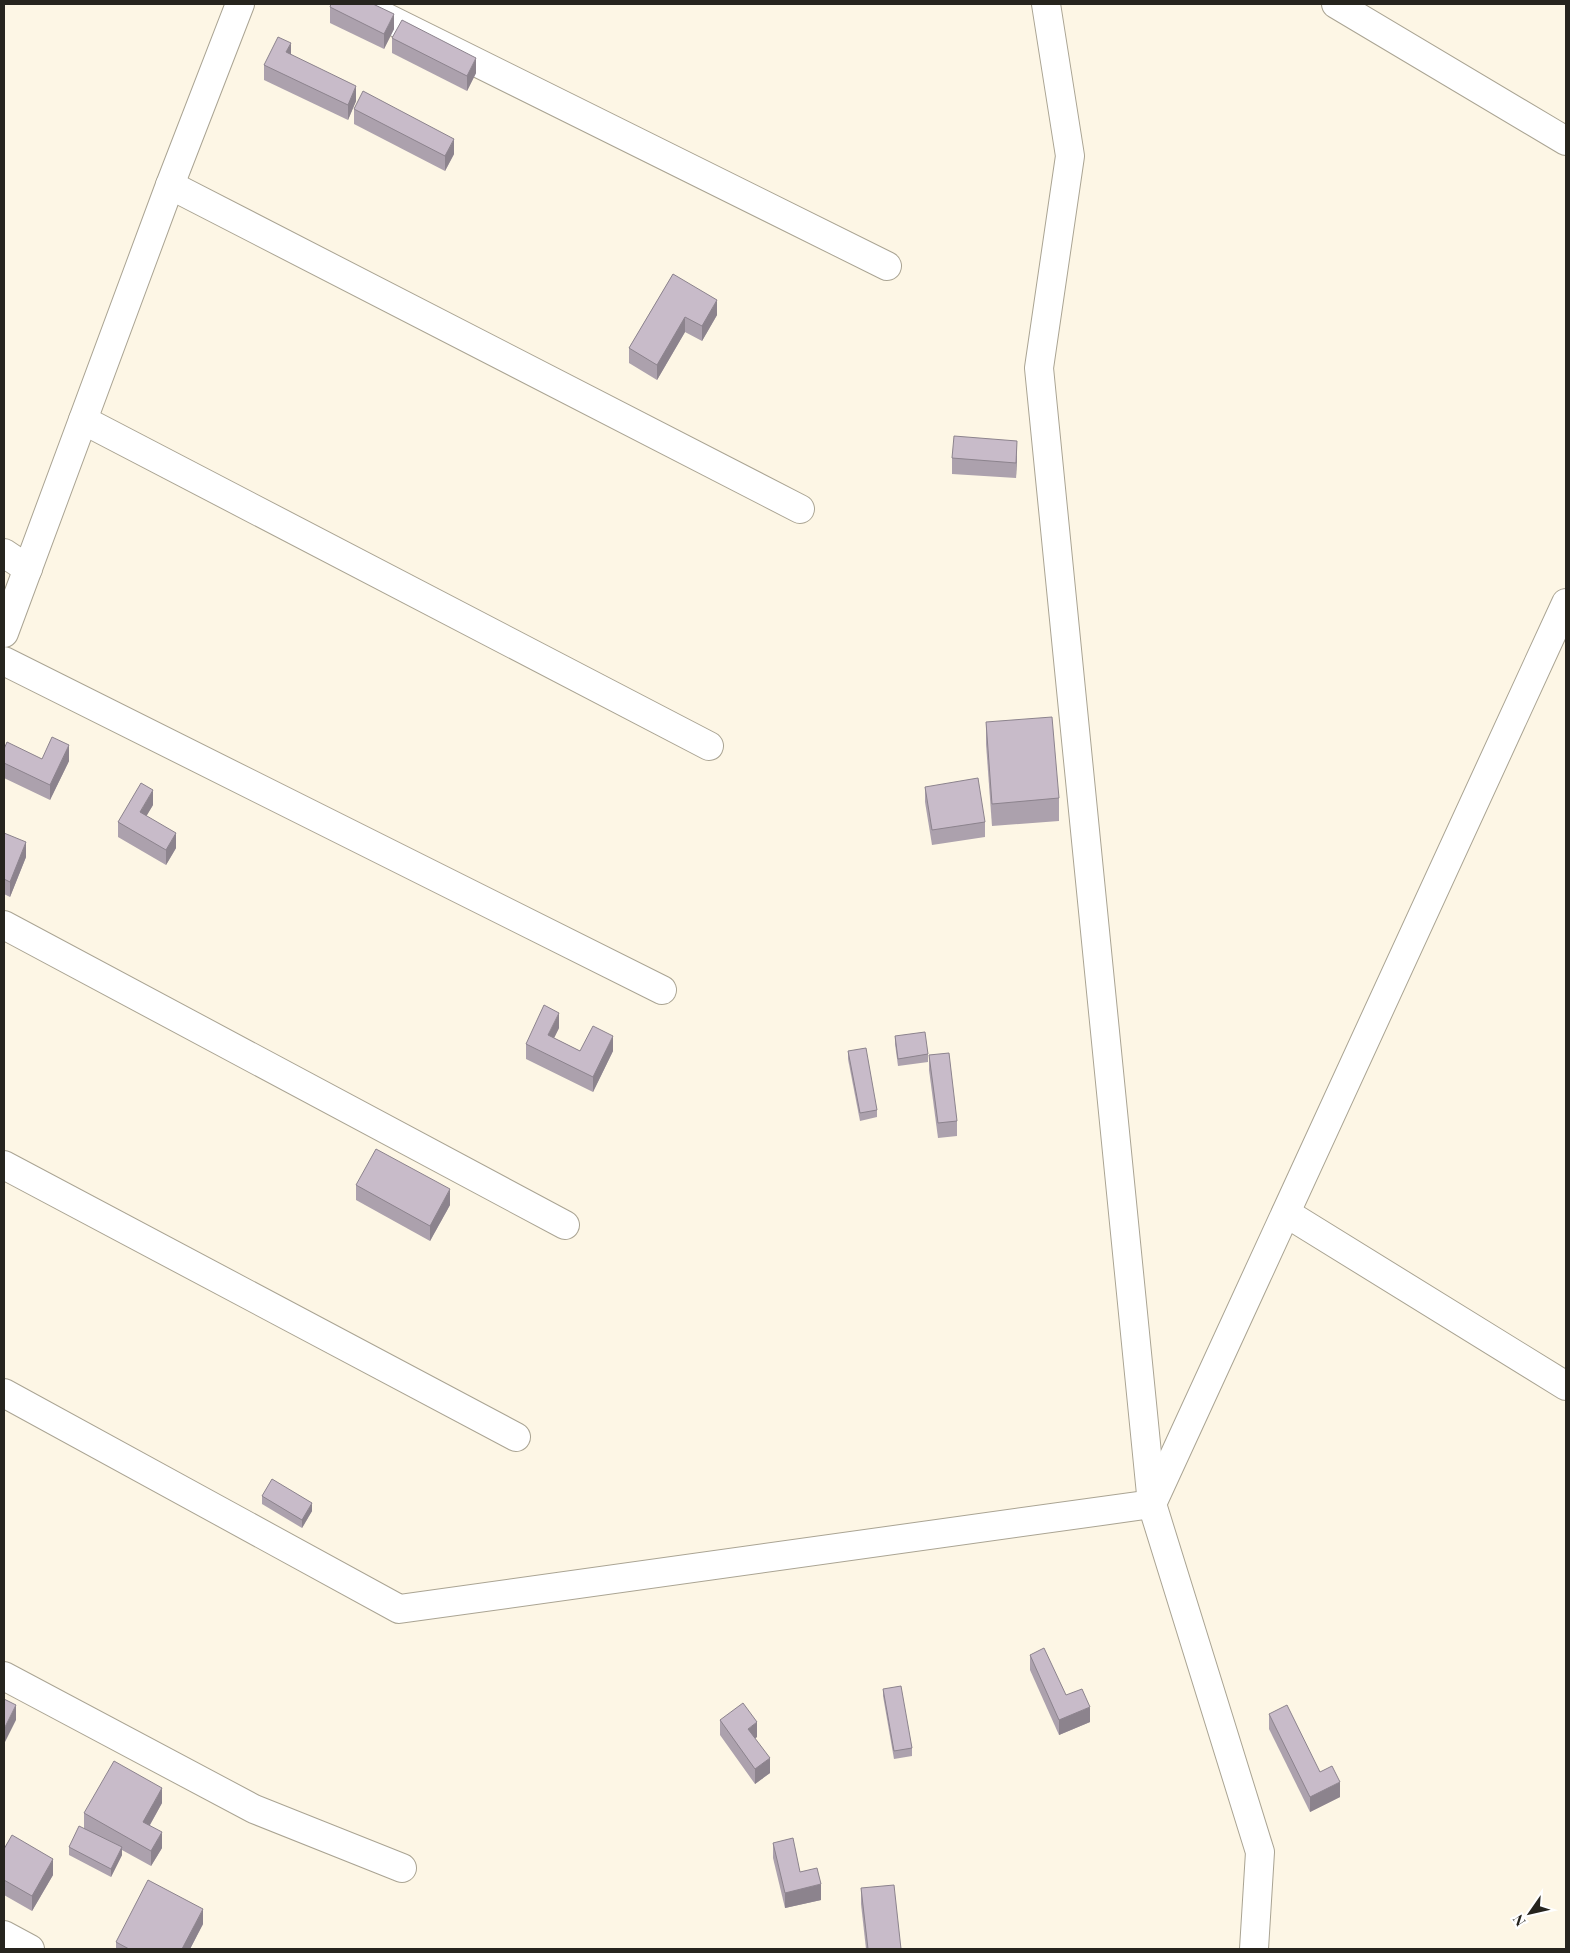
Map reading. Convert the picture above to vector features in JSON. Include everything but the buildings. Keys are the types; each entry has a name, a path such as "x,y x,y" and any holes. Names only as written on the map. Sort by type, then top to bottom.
{"street":[{"path":"4,633 170,185 240,4"},
{"path":"359,4 887,266"},
{"path":"1046,4 1070,156 1039,368 1152,1504 1260,1852 1254,1949"},
{"path":"1336,4 1566,141"},
{"path":"170,185 800,509"},
{"path":"83,420 708,746"},
{"path":"4,553 28,569"},
{"path":"1152,1504 1566,603"},
{"path":"4,661 662,990"},
{"path":"4,925 565,1225"},
{"path":"4,1165 516,1437"},
{"path":"1286,1212 1566,1386"},
{"path":"4,1393 399,1609 1152,1504"},
{"path":"4,1676 254,1809 402,1868"},
{"path":"4,1935 30,1949"}]}
